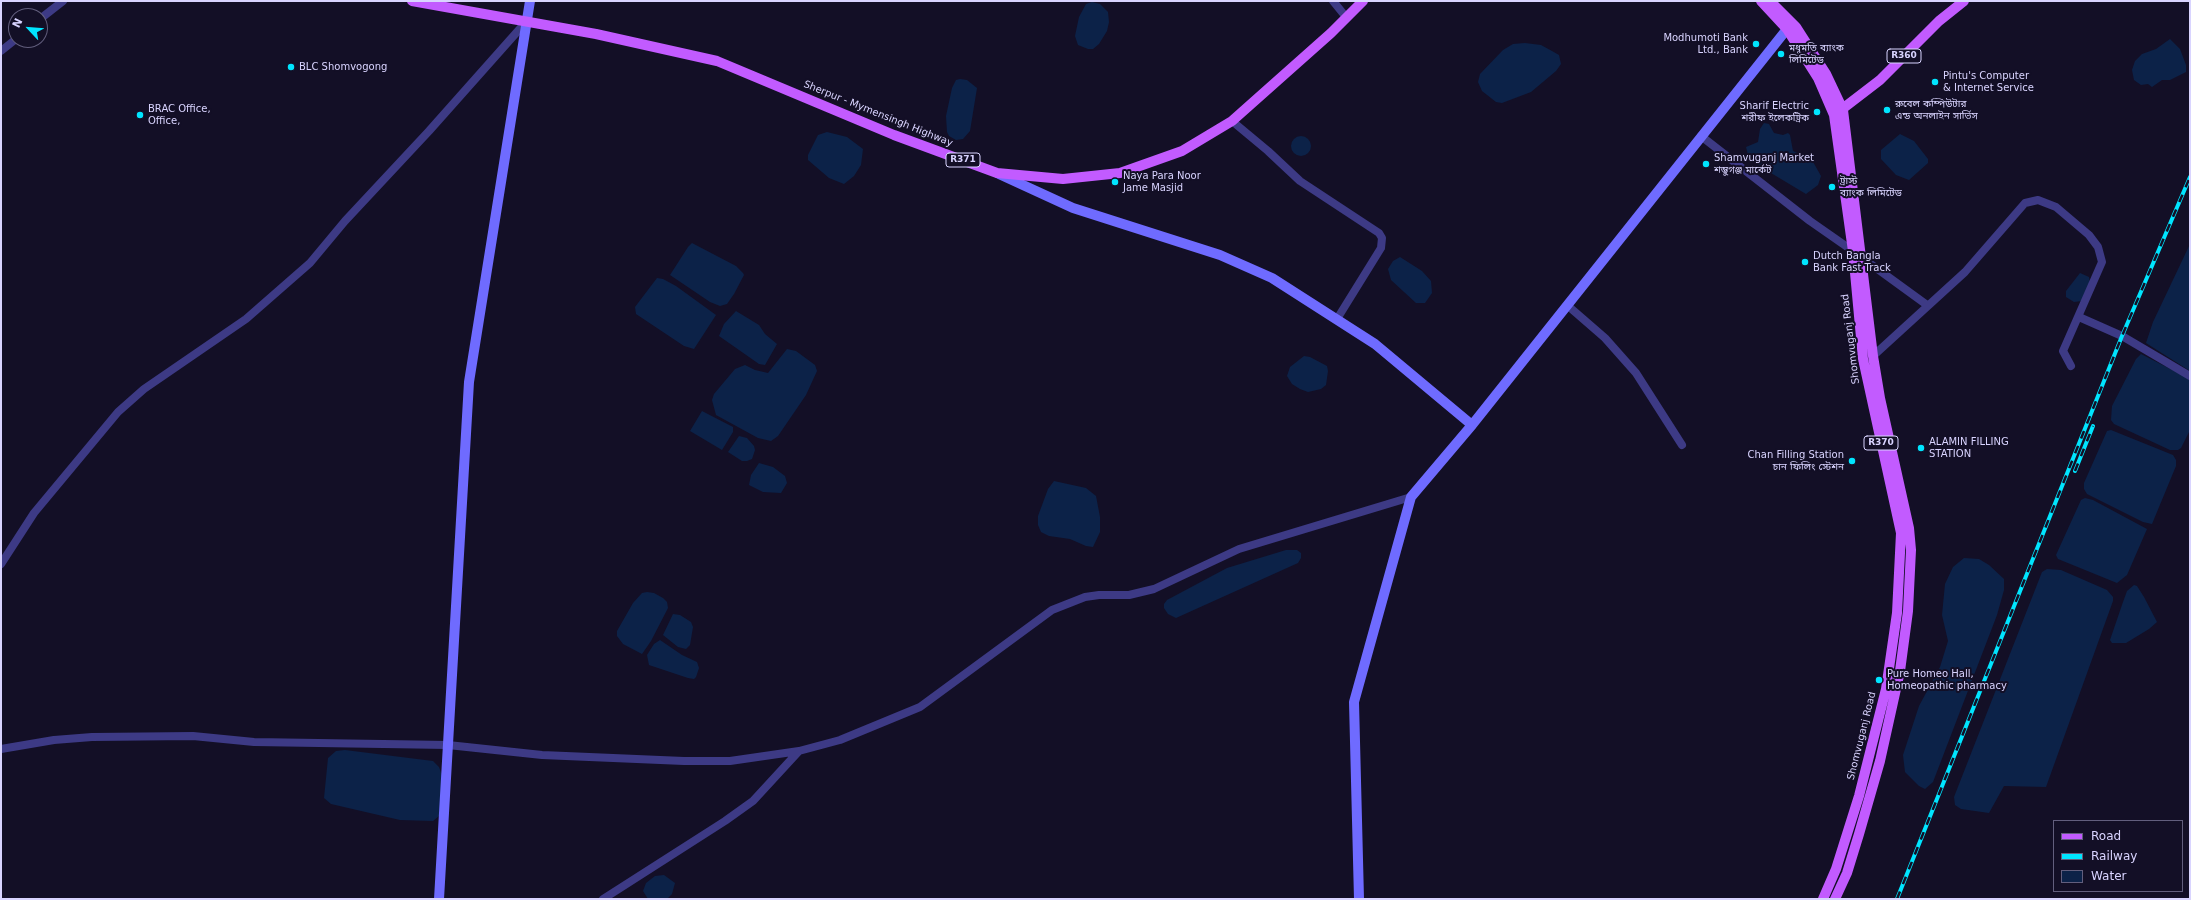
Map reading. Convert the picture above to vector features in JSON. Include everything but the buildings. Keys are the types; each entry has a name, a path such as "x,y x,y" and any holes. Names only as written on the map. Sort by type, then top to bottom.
{"main road":[{"name":"R371","path":"412,1 525,23"},
{"name":"Sherpur - Mymensingh Highway","path":"525,23 596,34 717,61 894,135 997,173 1063,179 1120,173 1182,151 1232,121 1363,1"},
{"name":"Shomvuganj Road","path":"1761,1 1787,28 1838,112"},
{"name":"Shomvuganj Road","path":"1770,1 1796,27 1826,74 1838,112 1857,254 1873,356 1880,398 1909,528 1911,550 1908,611 1900,671 1880,762 1854,853 1835,899"},
{"name":"R360","path":"1838,112 1880,80 1939,21 1964,1"},
{"name":"Shomvuganj Road","path":"1823,899 1836,869 1859,796 1886,690 1897,613 1901,533 1863,359 1857,254"}],"street":[{"path":"48,13 63,1"},
{"path":"439,899 469,382 525,23 530,1"},
{"path":"1333,1 1346,17"},
{"path":"1,564 34,513 118,412 144,389 246,318 310,263 345,221 429,131 525,23"},
{"path":"1359,899 1354,702 1411,497 1472,426 1787,28"},
{"path":"1232,121 1268,151 1300,181 1348,212 1379,234 1382,238 1381,248 1337,319"},
{"path":"1701,136 1810,221 1927,306"},
{"path":"997,173 1073,208 1220,255 1272,278 1375,344 1402,365 1472,426"},
{"path":"1873,356 1965,272 2025,203 2038,200 2056,207 2089,235 2098,247 2102,262 2063,352 2071,366"},
{"path":"1567,305 1605,338 1636,373 1682,444"},
{"path":"2079,317 2122,336 2190,376"},
{"path":"1,749 54,740 92,737 193,736 254,742 448,745 542,755 684,761 730,760 799,751 840,740 920,707 1052,610 1073,601 1099,595 1129,595 1154,589 1239,549 1411,497"},
{"path":"603,899 725,821 753,801 799,751"}],"water":[{"path":"1092,2 1100,4 1108,12 1109,22 1107,31 1099,44 1093,49 1088,49 1078,45 1075,36 1079,17 1086,4"},
{"path":"2170,39 2180,49 2186,65 2186,72 2170,80 2162,80 2152,87 2148,84 2141,85 2134,80 2132,70 2135,61 2142,54 2156,49"},
{"path":"1525,43 1541,45 1559,55 1561,64 1556,71 1531,92 1502,103 1496,102 1482,91 1478,82 1480,74 1503,50 1513,44"},
{"path":"956,80 967,80 977,88 970,131 963,139 956,140 949,136 947,132 946,116 952,88"},
{"path":"1764,123 1769,124 1774,133 1783,135 1788,133 1790,135 1793,151 1812,160 1821,176 1818,185 1806,194 1756,164 1748,155 1746,147 1758,142 1760,129"},
{"path":"827,132 847,137 863,149 861,165 854,176 844,184 829,178 808,160 808,155 818,135"},
{"path":"1900,134 1914,141 1928,159 1928,163 1909,180 1896,175 1881,159 1881,150"},
{"path":"1297,136 1305,136 1311,142 1311,150 1305,156 1297,156 1291,150 1291,142"},
{"path":"692,243 736,266 743,273 744,275 727,304 720,306 710,302 670,275"},
{"path":"2190,244 2190,371 2146,343 2153,322"},
{"path":"1400,257 1422,271 1431,281 1432,293 1425,303 1416,303 1391,280 1388,269 1393,261"},
{"path":"2080,273 2089,277 2090,283 2082,301 2074,302 2066,297 2066,291"},
{"path":"657,278 663,279 676,286 716,315 694,349 684,346 636,314 635,307"},
{"path":"736,311 759,325 765,334 777,344 765,365 759,364 719,336 724,324"},
{"path":"787,349 796,351 815,365 817,371 806,395 778,436 771,441 758,438 716,415 712,400 714,394 735,369 745,365 755,370 768,373"},
{"path":"2141,354 2190,379 2190,430 2181,448 2178,450 2170,450 2114,424 2111,420 2112,406 2136,359"},
{"path":"1304,356 1310,357 1327,366 1328,371 1326,385 1321,389 1308,392 1300,389 1292,384 1287,376 1290,367"},
{"path":"702,411 733,427 733,432 722,450 690,431"},
{"path":"2111,430 2173,455 2176,460 2176,466 2152,524 2143,522 2087,494 2084,489 2084,483 2107,431"},
{"path":"739,436 747,438 754,446 755,450 752,459 742,461 728,452"},
{"path":"759,463 773,467 785,476 787,483 781,493 763,492 749,485 751,475"},
{"path":"1054,481 1086,488 1096,496 1100,517 1100,532 1093,547 1086,546 1070,539 1049,536 1041,532 1038,525 1038,516 1048,489"},
{"path":"2085,498 2093,500 2147,529 2127,575 2117,583 2058,559 2056,555 2081,500"},
{"path":"1286,550 1297,550 1301,553 1301,558 1298,563 1176,618 1168,614 1164,608 1164,604 1167,600 1227,568"},
{"path":"1964,558 1979,559 1989,565 2004,579 2004,590 1997,615 1933,782 1925,789 1919,786 1905,772 1903,755 1919,706 1940,667 1948,641 1942,615 1945,584 1953,567"},
{"path":"2047,569 2061,570 2107,590 2113,597 2113,601 2046,787 2004,786 1989,813 1961,809 1955,805 1954,797 2042,572"},
{"path":"2134,585 2137,586 2144,597 2157,622 2149,629 2126,643 2112,643 2110,640 2127,591"},
{"path":"642,593 654,593 663,598 667,602 668,608 651,641 642,654 623,644 617,636 617,631 633,603"},
{"path":"673,614 680,615 691,622 693,627 690,645 686,649 678,647 663,635"},
{"path":"660,640 682,655 697,662 699,668 694,679 649,665 647,655 654,644"},
{"path":"345,750 433,761 439,767 442,775 443,789 439,816 433,821 400,820 331,804 324,798 328,758 336,751"},
{"path":"664,875 675,883 672,894 667,899 648,899 643,891 646,883 655,876"}],"railway":[{"path":"1897,899 2122,336 2190,177"},
{"path":"2075,471 2093,426"}],"place":[{"name":"Modhumoti Bank Ltd., Bank","path":"1756,44"},
{"name":"মধুমতি ব্যাংক লিমিটেড","path":"1781,54"},
{"name":"BLC Shomvogong","path":"291,67"},
{"name":"Pintu's Computer & Internet Service","path":"1935,82"},
{"name":"রুবেল কম্পিউটার এন্ড অনলাইন সার্ভিস","path":"1887,110"},
{"name":"Sharif Electric শরীফ ইলেকট্রিক","path":"1817,112"},
{"name":"BRAC Office, Office,","path":"140,115"},
{"name":"Shamvuganj Market শম্ভুগঞ্জ মার্কেট","path":"1706,164"},
{"name":"Naya Para Noor Jame Masjid","path":"1115,182"},
{"name":"ট্রাস্ট ব্যাংক লিমিটেড","path":"1832,187"},
{"name":"Dutch Bangla Bank Fast Track","path":"1805,262"},
{"name":"ALAMIN FILLING STATION","path":"1921,448"},
{"name":"Chan Filling Station চান ফিলিং স্টেশন","path":"1852,461"},
{"name":"Pure Homeo Hall, Homeopathic pharmacy","path":"1879,680"}]}
